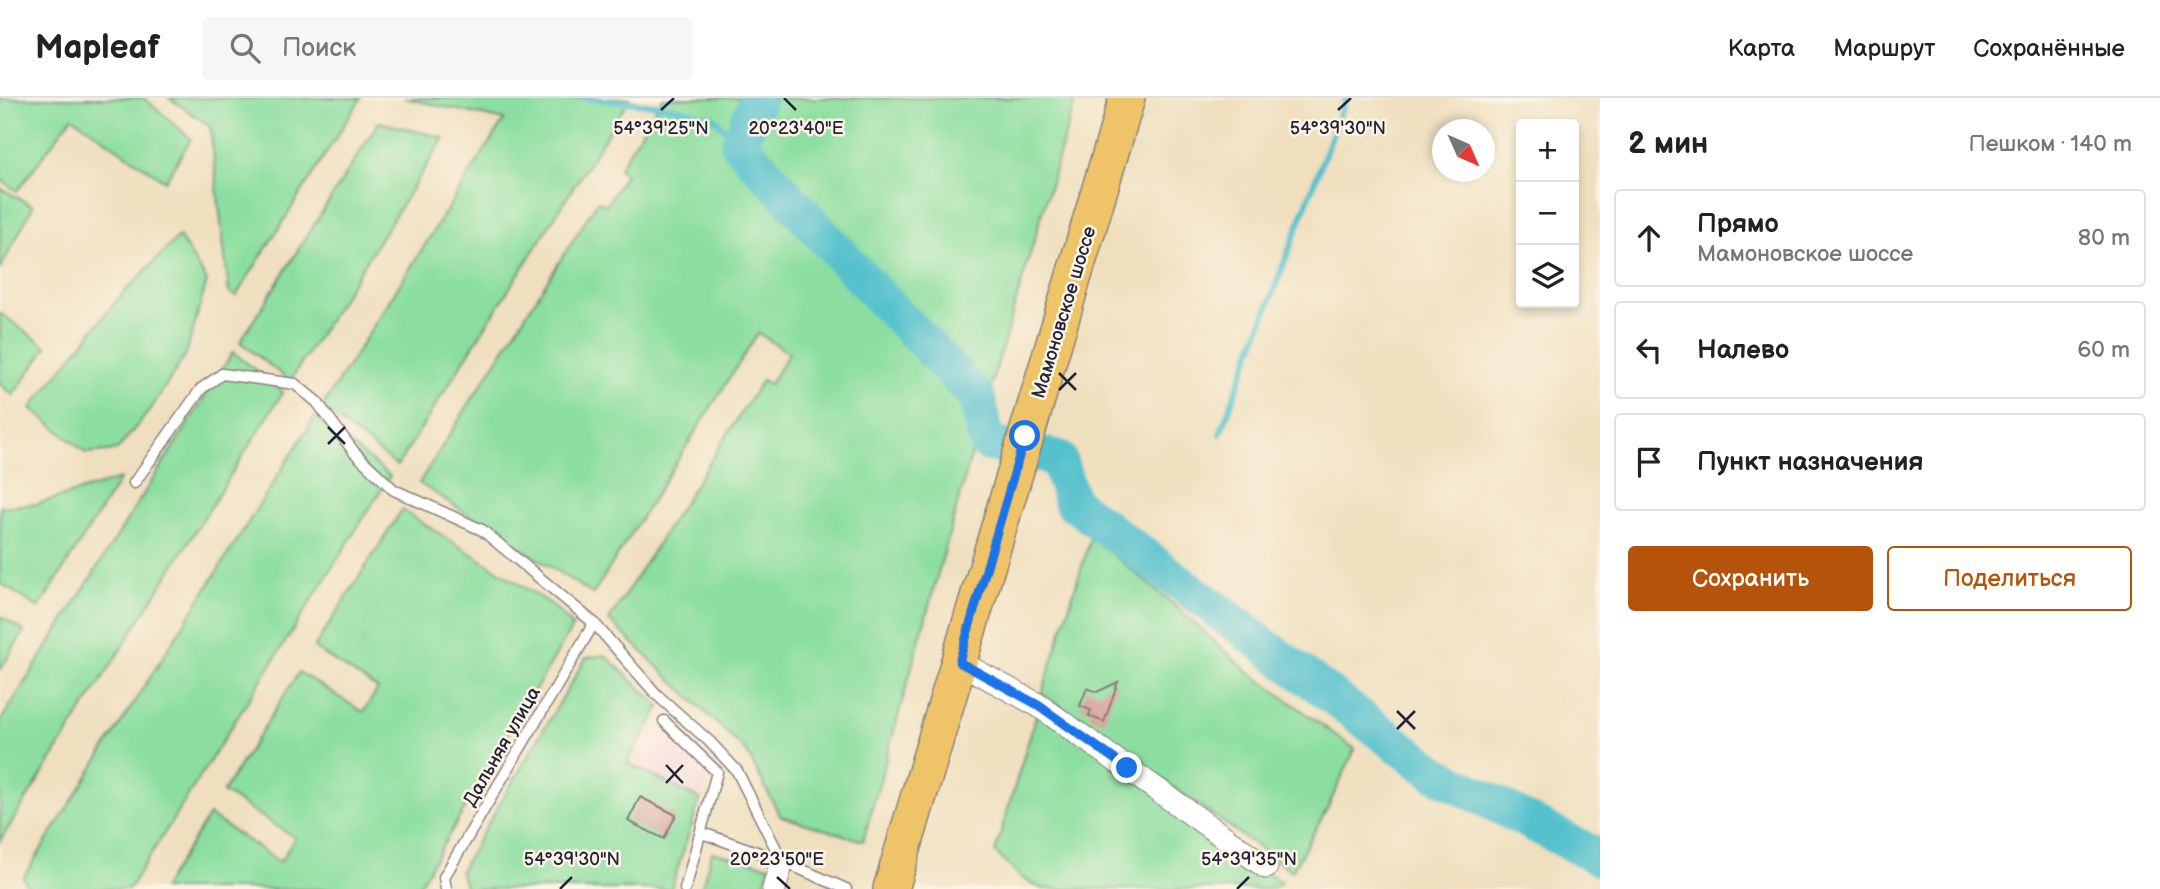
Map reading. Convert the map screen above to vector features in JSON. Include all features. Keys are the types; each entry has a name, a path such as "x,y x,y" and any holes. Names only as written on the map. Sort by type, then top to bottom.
{"main road":[{"name":"Мамоновское шоссе","path":"891,889 1127,98"}],"street":[{"path":"959,662 1038,705 1266,867"},
{"path":"774,889 782,861"}],"lane":[{"path":"134,483 201,388 222,374 295,384 317,402 354,453 394,490 482,530 594,622 657,695 709,741 737,771 782,861"},
{"name":"Дальняя улица","path":"446,889 444,877 594,622"},
{"path":"664,721 717,772 685,889"},
{"path":"702,833 782,861 846,889"}],"shaded area":[{"path":"652,721 708,774 700,799 627,763"}],"green space":[{"path":"0,98 144,98 191,139 165,181 72,117 17,191 0,179"},
{"path":"169,98 361,98 236,296 229,292 210,126"},
{"path":"404,98 630,98 397,466 322,407 504,120"},
{"path":"663,98 1076,98 985,406 863,841 780,816 747,752 609,620 762,380 770,384 789,353 758,333 593,594 419,483 598,201 606,205 625,175 619,168"},
{"path":"379,122 444,138 290,381 240,342"},
{"path":"0,188 33,206 0,269"},
{"path":"179,236 207,281 186,354 151,409 117,450 86,453 31,408 118,299"},
{"path":"0,313 47,347 13,395 0,384"},
{"path":"233,352 283,392 0,841 0,722"},
{"path":"315,417 390,476 129,889 29,889 23,878"},
{"path":"120,479 39,608 0,583 0,507 37,504"},
{"path":"402,510 551,604 573,626 417,889 162,889 209,815 280,862 295,838 223,792 299,672 363,712 378,689 314,648"},
{"path":"1091,537 1173,604 1246,670 1355,749 1328,807 1292,871 1042,694"},
{"path":"0,616 24,631 0,670"},
{"path":"605,655 660,707 627,763 700,799 671,889 466,889 460,871 586,658"},
{"path":"1038,709 1281,882 1273,889 1042,889 1022,878 995,852"},
{"path":"712,852 770,866 762,889 701,889"}],"building":[{"path":"1118,682 1104,722 1089,716 1091,710 1080,706 1087,688 1097,692"},
{"path":"640,797 676,815 664,839 628,821"}],"waterway":[{"path":"585,98 666,106 715,119 739,144"},
{"path":"758,98 739,144 876,293 977,397 987,443 1058,458 1072,502 1435,773 1600,858"},
{"path":"1220,434 1346,98"}],"route":[{"path":"1025,436 959,662 1038,705 1127,768"}]}
